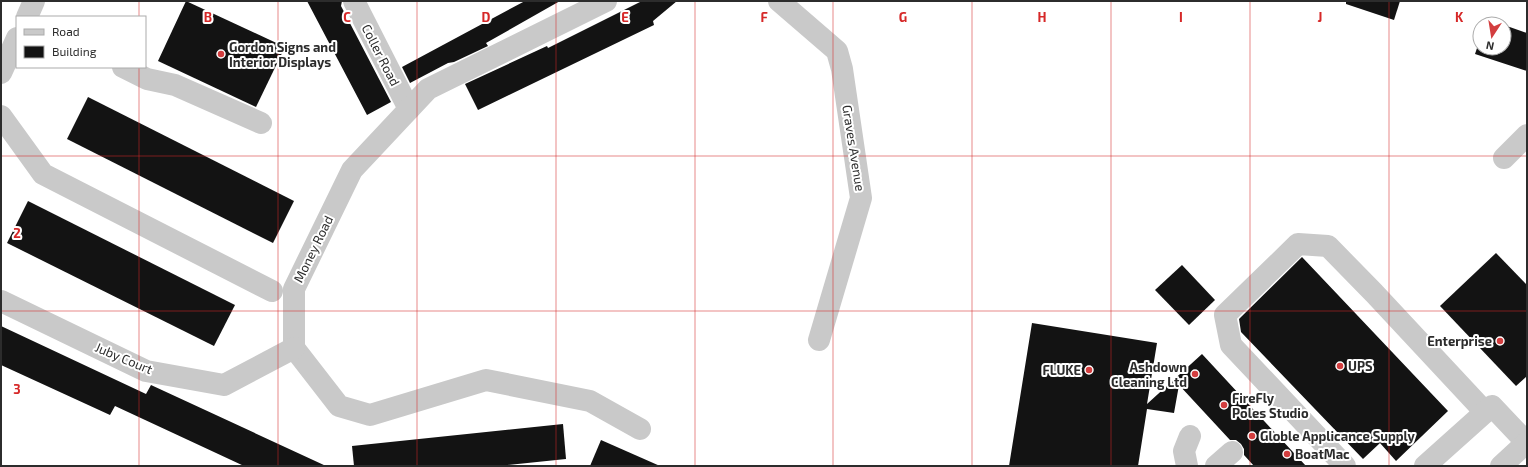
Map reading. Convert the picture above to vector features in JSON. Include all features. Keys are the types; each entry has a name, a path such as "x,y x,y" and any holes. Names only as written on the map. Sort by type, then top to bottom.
{"street":[{"path":"27,16 34,1"},
{"name":"Coller Road","path":"354,1 408,109"},
{"name":"Money Road","path":"294,348 294,289 352,170 428,89 606,1"},
{"name":"Graves Avenue","path":"779,1 837,51 842,69 861,198 819,340"},
{"path":"1,73 16,40"},
{"path":"125,68 147,79 175,85 261,123"},
{"path":"1,116 43,174 272,291"},
{"path":"1504,158 1527,136"},
{"path":"1344,466 1231,345 1225,315 1298,244 1328,246 1485,412"},
{"name":"Juby Court","path":"1,301 146,371 224,385 294,348"},
{"path":"294,348 339,406 370,416 486,380 590,401 640,429"},
{"path":"1425,466 1492,406 1527,442 1501,466"},
{"path":"1187,466 1184,451 1190,436"}],"building":[{"name":"Gordon Signs and Interior Displays","path":"186,1 285,47 256,107 158,61"},
{"path":"307,1 342,1 341,6 391,102 367,115"},
{"path":"525,1 560,1 486,43 488,46 454,62 448,63 410,83 402,67"},
{"path":"642,1 677,1 653,21 654,25 478,110 465,84 547,46 548,48"},
{"path":"1346,1 1400,1 1394,20 1346,4"},
{"path":"1512,28 1527,33 1527,71 1481,56 1512,56"},
{"path":"88,97 294,201 273,243 67,139"},
{"path":"28,201 235,305 214,346 7,243"},
{"name":"Enterprise","path":"1496,253 1527,285 1527,376 1516,386 1440,306"},
{"name":"UPS","path":"1302,257 1448,411 1396,461 1380,443 1363,459 1241,332 1239,319"},
{"path":"1182,265 1215,300 1189,325 1155,290"},
{"name":"FLUKE","path":"1032,323 1157,343 1147,404 1202,354 1306,466 1254,466 1244,455 1244,449 1241,444 1236,440 1230,440 1179,385 1174,413 1147,409 1138,466 1009,466"},
{"path":"1,326 146,394 151,385 326,466 244,466 115,406 110,415 1,365"},
{"path":"563,424 566,459 497,466 354,466 352,446"},
{"path":"601,440 660,466 590,466"}],"place":[{"name":"Gordon Signs and Interior Displays","path":"221,54"},
{"name":"Enterprise","path":"1500,341"},
{"name":"UPS","path":"1340,366"},
{"name":"FLUKE","path":"1089,370"},
{"name":"Ashdown Cleaning Ltd","path":"1195,374"},
{"name":"FireFly Poles Studio","path":"1224,405"},
{"name":"Globle Applicance Supply","path":"1252,436"},
{"name":"BoatMac","path":"1287,454"}]}
